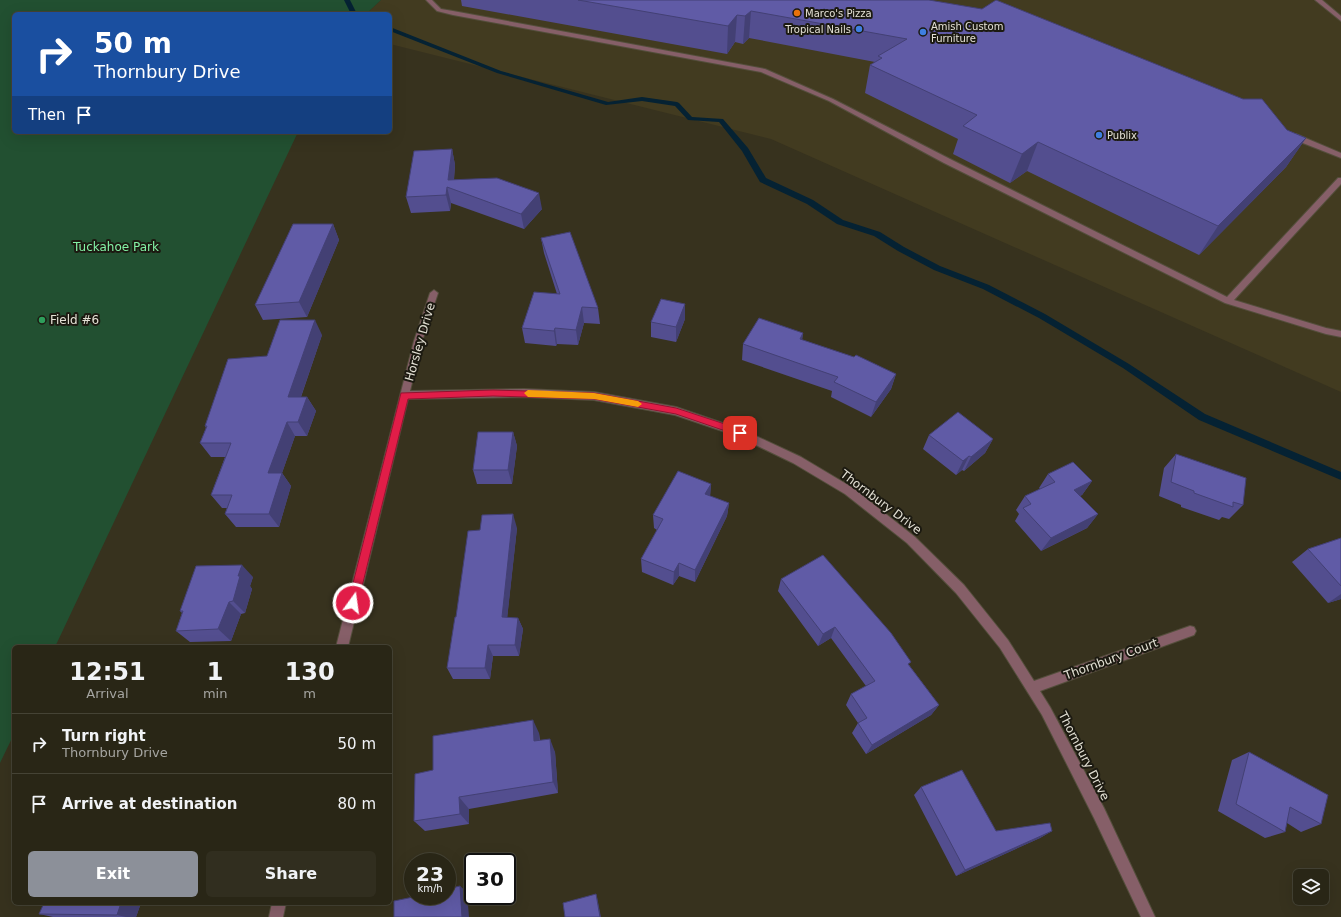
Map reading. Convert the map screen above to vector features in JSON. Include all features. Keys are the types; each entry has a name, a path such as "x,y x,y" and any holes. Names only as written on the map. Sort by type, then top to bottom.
{"street":[{"path":"429,0 439,10 453,14 763,70 831,100 947,161 1228,301 1326,331 1341,334"},
{"path":"1318,0 1341,19"},
{"path":"1286,133 1341,156"},
{"path":"1228,301 1341,180"},
{"name":"Horsley Drive","path":"342,645 418,341 434,293"},
{"name":"Thornbury Drive","path":"404,396 500,393 594,396 676,411 747,436 797,460 849,491 911,540 960,589 1004,644 1046,711 1099,813 1148,917"},
{"name":"Thornbury Court","path":"1032,688 1190,631"},
{"path":"276,917 279,905"}],"shaded area":[{"path":"381,0 1341,0 1341,392 771,139 392,44 392,12 368,12"}],"green space":[{"name":"Tuckahoe Park","path":"0,0 381,0 368,12 12,12 12,134 297,134 56,645 12,645 12,738 0,763"}],"building":[{"path":"578,0 929,0 982,9 996,0 1243,99 1262,99 1287,130 1306,138 1218,226 1038,142 1022,154 963,126 977,115 870,65 882,58 878,56 907,39 751,11 745,16 737,15 728,26"},
{"path":"452,149 448,180 497,178 539,193 521,214 447,187 446,195 406,197 414,151"},
{"path":"293,224 333,224 299,302 255,305"},
{"path":"570,232 598,308 582,307 576,330 555,328 554,331 522,328 534,292 560,294 541,238"},
{"path":"661,299 685,304 676,327 651,322"},
{"path":"759,318 803,333 800,339 854,357 856,355 896,374 876,402 834,382 838,377 743,344"},
{"path":"280,320 315,320 288,397 307,397 298,422 287,422 268,473 282,473 269,514 225,514 232,495 211,495 231,443 200,443 207,426 205,426 228,359 267,356"},
{"path":"958,412 993,439 971,457 969,456 963,461 929,435"},
{"path":"478,432 513,432 508,470 473,470"},
{"path":"1176,454 1246,478 1243,505 1233,502 1233,507 1194,493 1194,491 1171,482"},
{"path":"1073,462 1092,481 1074,490 1098,514 1051,538 1023,508 1031,504 1025,496 1055,482 1048,474"},
{"path":"678,471 711,484 705,494 729,503 695,570 679,563 674,572 641,559 663,519 653,515"},
{"path":"513,514 502,617 518,618 515,645 488,645 485,668 447,668 468,531 480,530 482,515"},
{"path":"1341,538 1341,586 1308,549"},
{"path":"823,555 891,633 911,662 908,664 939,705 872,745 858,723 867,718 851,694 875,681 835,627 823,634 781,579"},
{"path":"242,565 238,576 240,576 233,601 229,602 218,629 176,631 183,611 180,611 196,566"},
{"path":"533,720 534,741 550,739 553,782 459,797 460,814 414,821 415,774 433,770 433,736"},
{"path":"1249,752 1328,795 1321,824 1290,807 1285,832 1236,804"},
{"path":"962,770 996,831 1050,823 1052,831 965,870 921,787"},
{"path":"460,886 462,917 394,917 394,901 404,899 404,905 456,905 456,887"},
{"path":"596,894 600,917 565,917 563,903"},
{"path":"43,905 120,905 117,915 39,914"}],"waterway":[{"path":"347,0 353,12"},
{"path":"392,30 499,72 608,104 642,99 677,104 690,119 721,120 745,150 763,180 810,202 840,222 877,234 901,249 937,268 986,287 1042,316 1126,366 1202,417 1341,476"}],"slow traffic":[{"path":"528,393 594,396 638,404"}],"place":[{"name":"Marco's Pizza","path":"797,13"},
{"name":"Tropical Nails","path":"859,29"},
{"name":"Amish Custom Furniture","path":"923,32"},
{"name":"Publix","path":"1099,135"},
{"name":"Field #6","path":"42,320"}],"route":[{"path":"353,603 404,396 477,393 524,393 594,396 676,411 740,433"}]}
